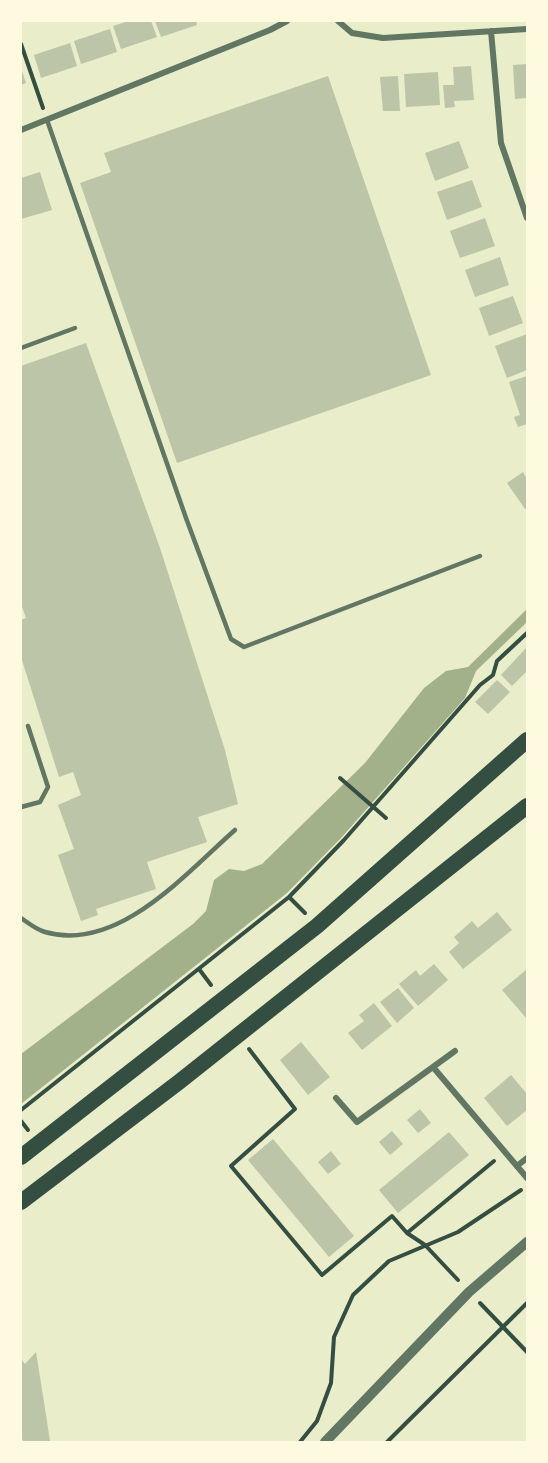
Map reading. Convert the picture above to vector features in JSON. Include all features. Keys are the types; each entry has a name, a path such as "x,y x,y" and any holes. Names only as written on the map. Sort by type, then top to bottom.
{"highway":[{"path":"21,1157 317,926 527,741"},
{"path":"21,1202 238,1035 527,806"}],"street":[{"path":"21,130 270,30 287,21"},
{"path":"338,21 352,33 383,38 527,28"},
{"path":"491,31 501,144 527,218"},
{"path":"336,1098 357,1122 455,1051"},
{"path":"433,1068 527,1178"},
{"path":"517,1166 527,1158"},
{"path":"325,1442 469,1292 527,1242"}],"lane":[{"path":"47,120 186,518 231,639 244,647 480,556"},
{"path":"21,348 75,328"},
{"path":"21,807 40,802 48,787 28,726"},
{"path":"21,918 44,932 81,936 99,933 154,902 235,830"}],"path":[{"path":"21,44 47,120"},
{"path":"21,1110 289,897 344,840 480,685 493,675 497,661 527,633"},
{"path":"340,778 386,818"},
{"path":"238,1035 295,1109 231,1166 322,1275 392,1216 407,1233 425,1245"},
{"path":"407,1233 504,1153"},
{"path":"300,1442 316,1421 331,1383 334,1337 353,1295 389,1261 458,1232 527,1186"},
{"path":"387,1442 527,1303"}],"shaded area":[{"path":"527,609 527,622 476,671 465,698 341,838 287,893 21,1104 21,1054 193,924 206,911 214,880 229,869 244,871 262,864 365,763 424,688 446,671 468,667"}],"building":[{"path":"129,21 151,21 157,37 121,49 113,26"},
{"path":"155,21 196,21 197,25 161,37"},
{"path":"110,29 117,52 81,64 74,41"},
{"path":"70,43 77,66 41,78 34,55"},
{"path":"527,64 527,98 515,99 513,65"},
{"path":"471,66 474,100 454,101 455,107 445,108 443,85 454,85 453,67"},
{"path":"21,68 26,83 21,85"},
{"path":"438,72 440,105 406,107 404,74"},
{"path":"328,76 431,375 177,463 80,183 111,172 104,153"},
{"path":"398,76 400,111 383,111 380,77"},
{"path":"459,141 469,168 435,181 425,153"},
{"path":"40,172 52,210 21,219 21,178"},
{"path":"472,180 482,207 447,220 437,192"},
{"path":"485,218 495,246 460,258 450,231"},
{"path":"500,257 509,285 475,297 465,270"},
{"path":"513,296 523,323 489,336 479,308"},
{"path":"527,334 527,370 507,378 495,346"},
{"path":"86,343 160,548 225,750 238,804 198,817 207,842 147,862 156,889 96,909 98,915 81,921 58,855 74,849 58,805 81,795 73,772 59,777 21,657 21,620 26,618 21,604 21,366"},
{"path":"527,376 527,424 518,427 514,417 520,415 509,382"},
{"path":"523,472 527,479 527,508 525,509 507,483"},
{"path":"527,647 527,671 512,686 501,675"},
{"path":"497,680 510,692 488,714 475,702"},
{"path":"497,912 512,930 463,969 449,952 459,943 454,937 472,921 478,928"},
{"path":"434,964 448,980 418,1006 399,984 416,970 420,976"},
{"path":"527,969 527,1019 502,990"},
{"path":"398,988 414,1008 397,1023 380,1002"},
{"path":"374,1003 392,1026 362,1050 348,1033 364,1021 359,1015"},
{"path":"301,1042 330,1077 308,1095 280,1060"},
{"path":"511,1075 527,1094 527,1110 507,1126 484,1098"},
{"path":"420,1109 431,1123 418,1133 407,1120"},
{"path":"392,1131 403,1144 390,1155 379,1142"},
{"path":"449,1132 469,1155 398,1213 379,1190"},
{"path":"273,1139 354,1236 329,1257 248,1160"},
{"path":"331,1151 341,1164 328,1174 318,1162"},
{"path":"36,1352 50,1442 24,1442 21,1438 21,1359 25,1364"}]}
